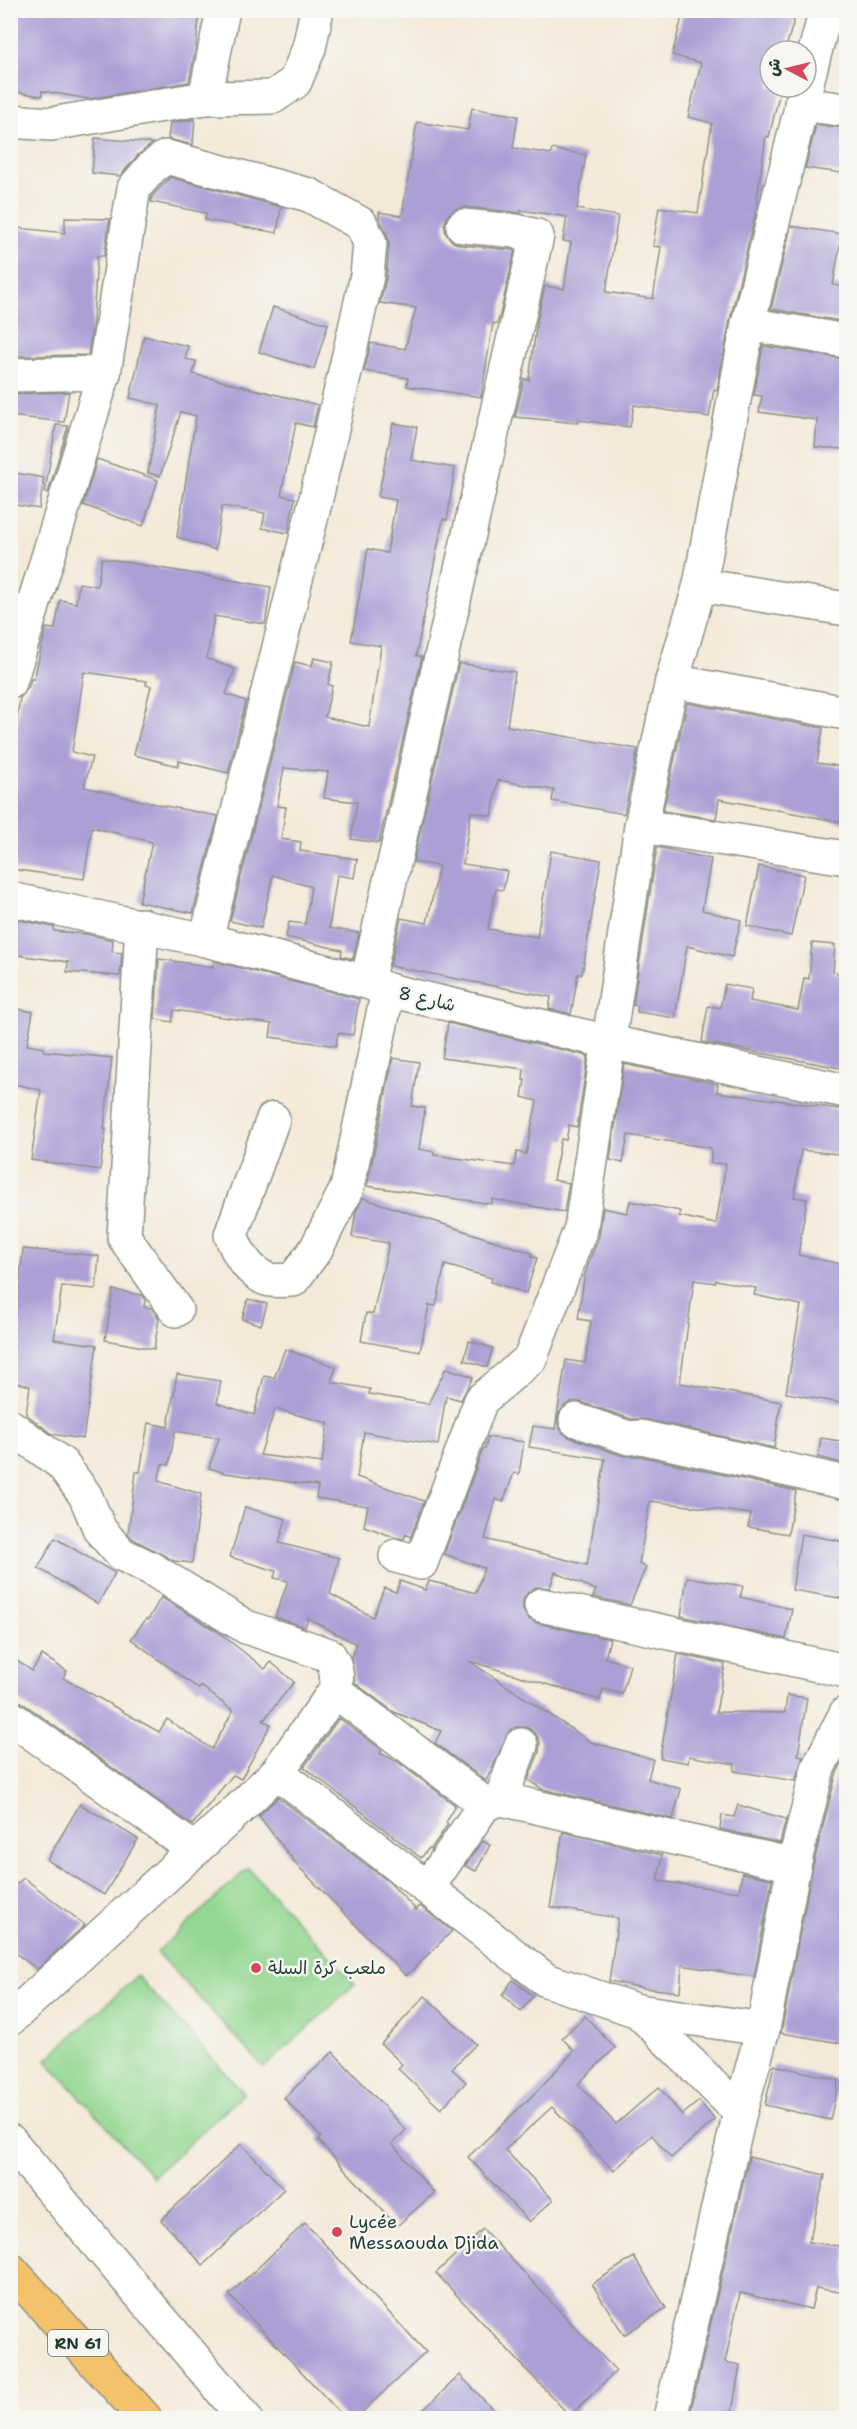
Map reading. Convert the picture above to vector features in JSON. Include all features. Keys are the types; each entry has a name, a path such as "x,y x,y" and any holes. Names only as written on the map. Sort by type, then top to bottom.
{"main road":[{"name":"RN 61","path":"10,2269 145,2418"}],"street":[{"path":"206,98 224,10"},
{"path":"10,121 51,123 206,98 273,97 295,82 309,48 317,10"},
{"path":"818,40 826,10"},
{"path":"818,98 846,110"},
{"path":"396,1556 421,1563 481,1400 530,1359 581,1228 642,826 672,681 700,585 748,324 802,99"},
{"path":"10,682 104,373 134,188 152,167 166,157 309,195 361,224 370,243 367,276 315,507 206,940"},
{"path":"273,1119 231,1235 236,1250 254,1273 270,1280 293,1280 316,1249 347,1188 377,986 537,237 516,231 463,226"},
{"path":"748,324 846,341"},
{"path":"10,375 104,373"},
{"path":"700,585 846,609"},
{"path":"672,681 846,713"},
{"path":"642,826 846,858"},
{"name":"شارع 8","path":"10,899 206,940 377,986 609,1042 846,1091"},
{"path":"142,925 124,1237 176,1310"},
{"path":"576,1420 629,1438 641,1437 846,1483"},
{"path":"10,1426 62,1464 85,1495 100,1530 121,1554 150,1568 246,1627 329,1655 337,1672 335,1691 277,1772 10,2019"},
{"path":"541,1605 846,1671"},
{"path":"335,1691 493,1802 794,1865"},
{"path":"670,2418 740,2112 763,2029 794,1865 818,1768 846,1713"},
{"path":"10,1717 195,1850"},
{"path":"428,1887 493,1802 521,1745"},
{"path":"277,1772 546,1980 638,2011 763,2029"},
{"path":"638,2011 740,2112"},
{"path":"10,2141 245,2418"}],"green space":[{"name":"ملعب كرة السلة","path":"248,1868 355,1984 264,2068 157,1952"},
{"path":"137,1976 244,2093 153,2177 46,2060"}],"building":[{"path":"10,10 200,10 189,82 89,99 42,91 42,96 10,91"},
{"path":"684,10 759,10 794,20 788,39 758,39 758,99 778,99 769,137 766,136 754,220 709,417 634,405 630,427 579,420 578,423 515,417 524,379 529,380 537,321 545,286 564,289 571,242 563,241 567,217 521,210 521,213 465,207 456,209 448,215 444,224 446,234 453,242 461,245 515,250 500,315 497,324 493,323 481,397 407,386 408,378 364,371 371,343 405,349 416,308 380,303 386,278 389,245 379,212 402,216 417,122 468,130 472,108 518,116 513,148 551,154 552,149 586,155 577,209 618,216 606,292 653,299 661,247 653,246 659,207 698,213 712,123 688,117 701,63 672,55"},
{"path":"195,119 193,145 168,139 170,123"},
{"path":"816,125 846,128 842,173 805,168"},
{"path":"95,138 153,143 138,155 120,176 92,173"},
{"path":"170,177 281,207 277,233 205,220 206,213 151,202 152,196"},
{"path":"65,218 110,219 104,256 97,256 93,321 88,355 10,356 10,227 65,233"},
{"path":"791,226 842,234 833,285 846,287 846,322 771,309"},
{"path":"273,307 328,324 314,369 259,352"},
{"path":"144,336 188,346 185,359 196,361 193,374 318,405 313,427 296,423 281,495 295,498 288,533 262,528 265,513 222,506 215,550 177,537 196,416 181,412 160,476 148,473 160,405 130,398"},
{"path":"763,346 846,359 843,449 815,447 817,420 759,412 762,396 754,395"},
{"path":"69,392 64,422 10,416 10,394"},
{"path":"393,423 417,427 411,460 455,468 447,520 443,519 416,656 422,657 379,843 351,839 357,802 324,798 328,772 284,768 277,806 286,807 281,839 301,842 300,851 357,859 354,878 337,875 329,928 359,933 353,959 341,956 342,950 286,937 289,922 305,924 311,887 273,875 261,928 230,921 295,662 312,666 314,658 333,662 328,684 332,686 325,717 369,727 381,646 351,641 368,549 387,553 396,500 378,497"},
{"path":"56,425 68,426 48,493 45,492"},
{"path":"97,459 158,480 143,526 83,505"},
{"path":"10,472 44,478 39,509 10,504"},
{"path":"102,558 271,587 265,624 214,616 207,659 235,669 226,694 246,701 228,773 179,761 178,766 134,755 151,686 146,685 147,681 84,672 72,752 92,757 84,787 218,816 193,913 139,902 152,842 92,827 84,879 10,869 10,740 14,740 20,698 28,688 31,679 34,679 46,628 55,629 60,600 76,603 79,583 97,586"},
{"path":"459,663 515,672 507,726 638,749 624,814 552,801 554,790 498,780 492,816 471,812 463,864 507,871 503,890 496,889 488,929 537,937 551,851 601,860 582,974 578,974 571,1014 549,1009 551,997 390,966 401,918 427,923 439,866 413,862"},
{"path":"687,703 823,728 817,763 845,767 841,789 846,790 846,823 719,799 716,819 663,811"},
{"path":"657,847 711,859 702,910 741,920 732,957 687,946 675,1018 637,1012 638,1006 633,1005"},
{"path":"759,866 804,875 791,936 747,926"},
{"path":"10,918 54,927 54,931 86,934 113,940 112,952 122,953 120,976 67,972 68,962 10,954"},
{"path":"812,943 835,945 833,972 846,975 846,1069 702,1042 708,1006 720,1008 725,984 752,989 750,1001 798,1010 804,978 809,979"},
{"path":"159,959 213,967 214,961 359,999 353,1035 338,1033 336,1046 270,1037 272,1024 174,1010 172,1022 155,1019"},
{"path":"14,1008 33,1012 27,1045 44,1048 44,1051 112,1058 100,1170 31,1160 41,1090 10,1083 10,1025"},
{"path":"448,1023 588,1056 577,1127 569,1125 566,1140 561,1139 553,1180 569,1183 564,1212 492,1199 492,1204 367,1186 393,1058 419,1062 412,1106 425,1108 419,1149 434,1152 434,1155 514,1166 517,1152 526,1154 537,1101 522,1097 524,1069 442,1058"},
{"path":"624,1064 718,1084 717,1092 846,1110 846,1155 801,1150 794,1197 807,1199 798,1255 846,1265 846,1404 786,1393 801,1305 754,1295 756,1288 716,1280 715,1283 694,1280 680,1383 781,1402 774,1448 645,1419 631,1419 581,1402 572,1402 564,1406 558,1415 558,1423 562,1432 569,1437 623,1456 640,1456 796,1491 788,1534 748,1527 751,1514 650,1501 639,1564 646,1567 630,1605 593,1597 596,1590 555,1572 550,1588 536,1587 528,1592 523,1600 523,1610 529,1619 537,1623 610,1639 605,1658 630,1665 622,1694 603,1689 600,1700 469,1661 591,1742 653,1759 648,1779 681,1789 673,1819 542,1789 528,1780 539,1752 540,1742 536,1734 527,1727 517,1727 509,1731 486,1781 435,1743 441,1731 394,1712 355,1683 351,1657 356,1644 308,1618 305,1627 275,1617 288,1581 274,1578 276,1571 230,1557 245,1507 286,1519 279,1543 339,1558 330,1594 373,1617 384,1588 396,1592 400,1581 425,1590 429,1581 476,1593 484,1568 444,1554 488,1437 524,1442 519,1474 514,1473 503,1502 496,1499 485,1539 587,1565 605,1459 529,1447 533,1426 555,1429 566,1360 585,1363 591,1321 578,1319 585,1273 599,1235 603,1208 627,1213 630,1201 680,1211 679,1216 716,1224 726,1164 711,1163 711,1148 628,1135 623,1163 610,1160"},
{"path":"363,1198 532,1253 531,1256 537,1258 526,1293 491,1282 492,1278 445,1265 436,1306 429,1305 420,1352 361,1341 366,1313 373,1314 389,1243 352,1237 356,1211"},
{"path":"23,1249 99,1256 96,1289 62,1286 54,1339 97,1345 83,1439 52,1434 26,1414 30,1386 10,1381 10,1312 16,1314"},
{"path":"113,1290 142,1295 145,1299 144,1307 152,1308 159,1319 154,1349 105,1340"},
{"path":"248,1299 267,1304 261,1325 242,1319"},
{"path":"469,1341 493,1348 487,1367 464,1360"},
{"path":"285,1349 336,1367 331,1382 370,1389 369,1394 428,1404 446,1368 473,1377 461,1400 446,1396 438,1445 364,1432 357,1477 424,1501 411,1537 406,1534 404,1539 397,1538 364,1526 368,1506 316,1498 318,1486 225,1473 209,1468 219,1438 175,1431 169,1465 162,1464 158,1481 201,1494 192,1563 174,1561 133,1539 128,1534 136,1472 140,1472 148,1423 168,1427 177,1374 221,1381 217,1403 254,1415 264,1376 274,1378","holes":["275,1409 328,1423 322,1463 260,1455"]},
{"path":"821,1438 846,1442 846,1464 818,1457"},
{"path":"801,1534 846,1542 846,1599 792,1590"},
{"path":"55,1538 115,1573 98,1604 38,1568"},
{"path":"687,1577 743,1586 740,1597 792,1609 786,1639 681,1616"},
{"path":"161,1597 217,1631 265,1669 271,1662 294,1682 263,1721 271,1724 241,1779 233,1775 192,1825 21,1702 10,1698 10,1656 32,1671 42,1655 67,1671 63,1678 159,1732 167,1719 212,1749 233,1711 201,1686 199,1689 131,1639 146,1619 148,1620"},
{"path":"678,1654 725,1664 716,1712 785,1713 787,1695 807,1698 798,1755 803,1756 795,1781 734,1771 735,1764 689,1756 688,1763 660,1758"},
{"path":"339,1718 382,1750 380,1753 398,1762 455,1805 446,1823 448,1824 431,1849 429,1848 421,1858 304,1767"},
{"path":"842,1762 846,1763 846,2044 781,2033 812,1869 836,1775"},
{"path":"278,1797 390,1883 416,1910 420,1906 452,1931 406,1976 296,1864 259,1816"},
{"path":"80,1804 138,1839 104,1895 47,1860"},
{"path":"738,1805 786,1819 780,1843 720,1829 722,1815 734,1817"},
{"path":"563,1832 662,1855 658,1881 739,1892 742,1873 772,1879 754,1977 682,1965 680,1992 609,1981 618,1918 550,1907"},
{"path":"482,1841 490,1845 476,1871 465,1866"},
{"path":"24,1878 85,1925 37,1969 10,1949 10,1889"},
{"path":"513,1980 533,1996 521,2012 502,1995"},
{"path":"425,1996 476,2044 452,2069 466,2082 441,2109 398,2069 402,2064 381,2044"},
{"path":"585,2016 615,2048 578,2084 616,2124 659,2087 682,2115 699,2101 715,2120 671,2158 652,2135 614,2171 552,2107 505,2150 553,2200 529,2222 468,2157 537,2091 574,2051 562,2038"},
{"path":"333,2052 406,2130 392,2144 434,2193 397,2226 318,2140 321,2137 284,2098"},
{"path":"774,2065 839,2080 830,2120 765,2105"},
{"path":"241,2144 284,2189 203,2265 161,2220"},
{"path":"749,2157 825,2175 809,2242 846,2247 846,2293 816,2288 811,2309 740,2293 725,2362 740,2365 731,2418 689,2418"},
{"path":"305,2223 426,2352 356,2418 345,2418 229,2295"},
{"path":"483,2229 616,2371 570,2416 436,2273"},
{"path":"634,2257 666,2308 624,2335 592,2284"},
{"path":"460,2375 501,2418 415,2418"}],"place":[{"name":"ملعب كرة السلة","path":"256,1968"},
{"name":"Lycée Messaouda Djida","path":"337,2232"}]}
